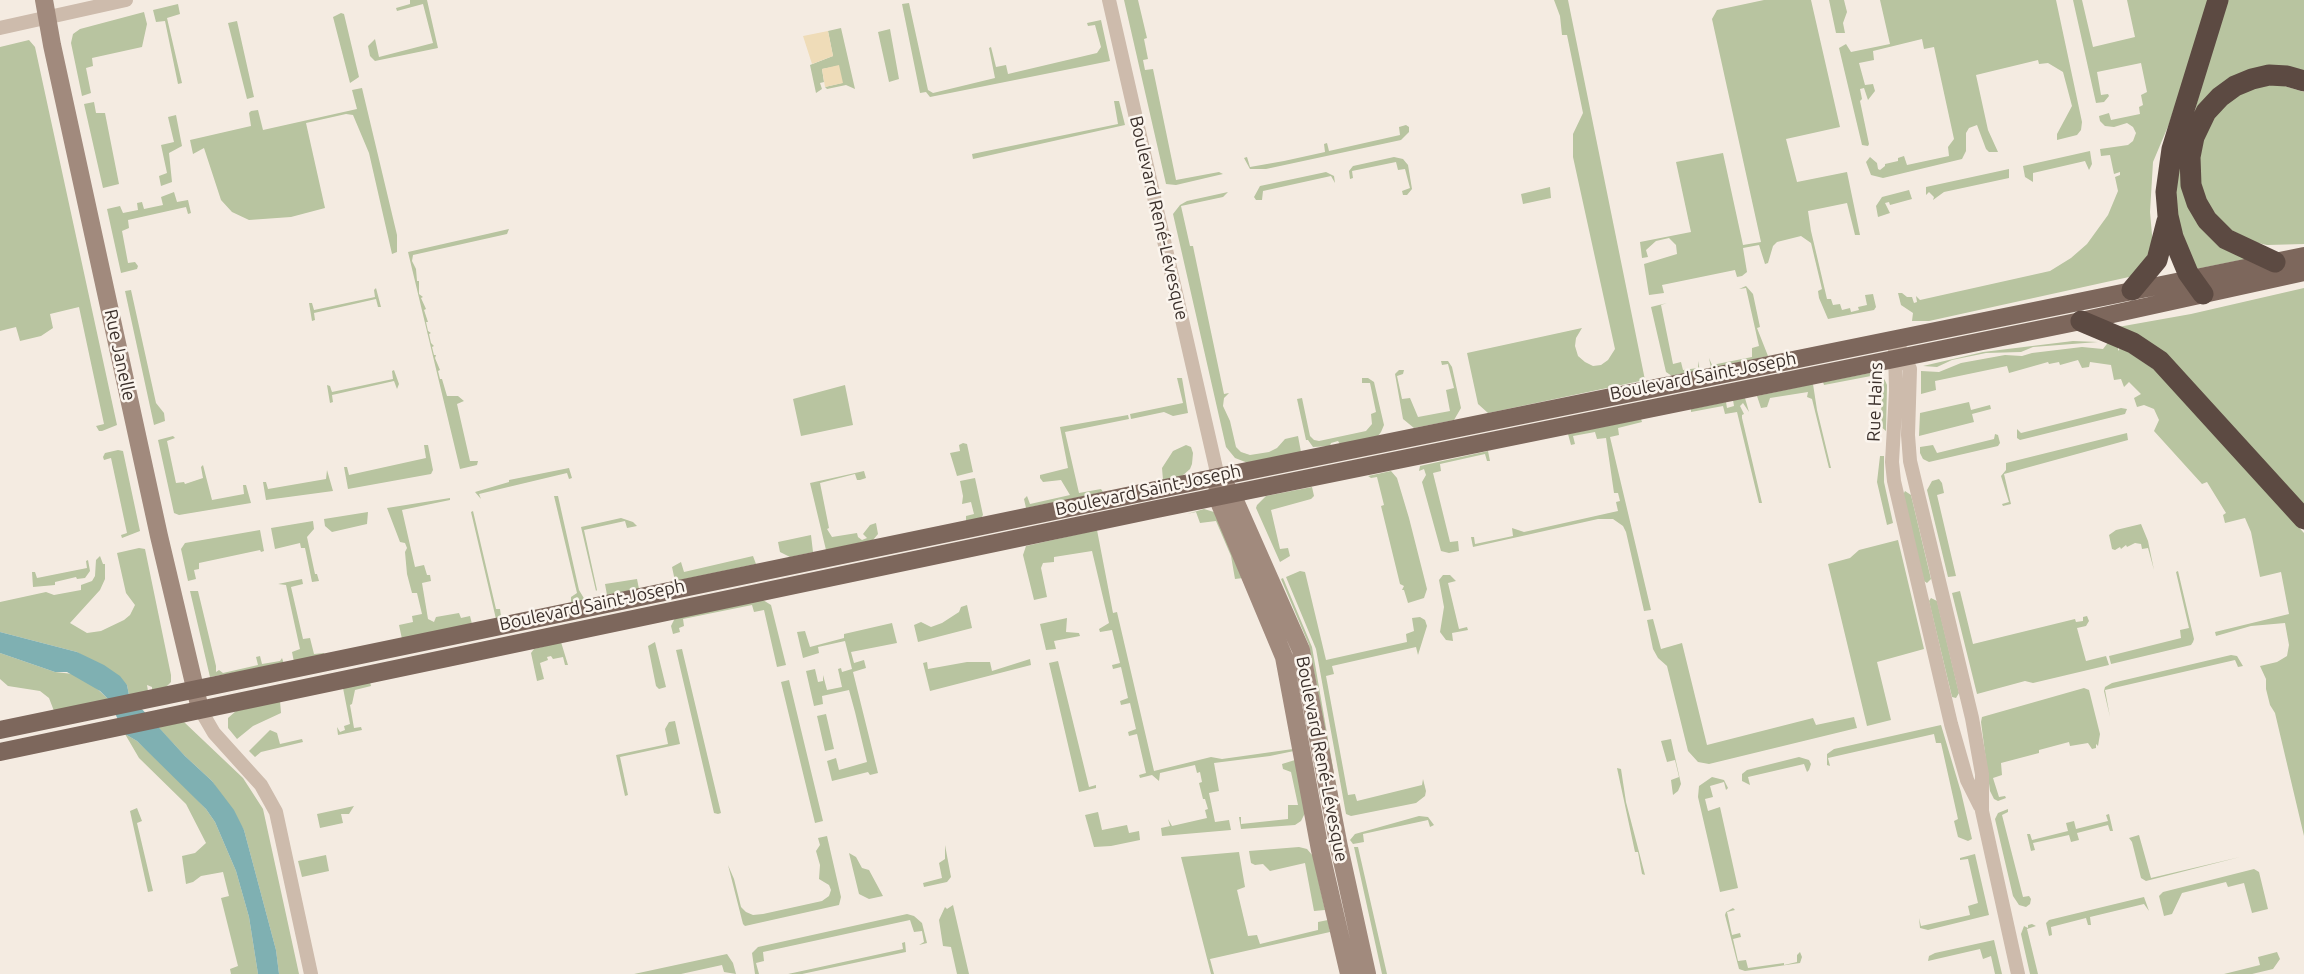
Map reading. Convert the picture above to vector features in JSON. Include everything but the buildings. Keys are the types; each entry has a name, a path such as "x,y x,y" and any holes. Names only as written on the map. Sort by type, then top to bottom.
{"highway":[{"path":"2198,286 2179,251 2168,216 2167,183 2172,149 2218,0"},
{"path":"2275,262 2226,239 2207,220 2191,185 2189,168 2192,145 2207,112 2220,97 2235,86 2269,75 2304,81"},
{"path":"2132,290 2157,260 2168,216"},
{"path":"2081,321 2133,343 2160,361 2304,519"}],"main road":[{"name":"Rue Janelle","path":"44,0 152,504 200,709"},
{"name":"Boulevard Saint-Joseph","path":"0,752 1224,495 2081,321 2275,262 2304,257"},
{"name":"Boulevard Saint-Joseph","path":"0,730 2132,290 2198,286 2304,272"},
{"name":"Boulevard René-Lévesque","path":"1218,477 1284,657 1321,850 1349,974"},
{"name":"Boulevard René-Lévesque","path":"1224,495 1301,650 1367,974"}],"street":[{"path":"0,28 126,0"},
{"name":"Boulevard René-Lévesque","path":"1109,0 1218,477"},
{"name":"Rue Hains","path":"1895,339 1910,379 1910,461 1972,718 1982,774 1982,811 2018,974"},
{"name":"Rue Hains","path":"1900,358 1892,462 1894,481 1951,724 1967,780 1982,811"},
{"path":"200,709 217,737 264,790 276,813 312,974"}],"green space":[{"path":"410,0 427,0 438,48 375,61 370,56 368,46 375,39 379,57 433,43 423,4 397,11 396,8 410,4"},
{"path":"1124,0 1138,0 1147,38 1144,39 1148,59 1143,60 1145,70 1153,69 1176,180 1219,172 1223,174 1176,185 1166,184"},
{"path":"1554,0 1568,0 1645,380 1488,413 1478,404 1467,353 1582,328 1575,346 1578,356 1585,362 1593,366 1601,365 1615,349 1573,157 1573,134 1583,113 1567,35 1562,35 1560,16"},
{"path":"1764,0 1811,0 1840,127 1786,139 1797,182 1847,172 1860,235 1855,235 1847,203 1808,211 1811,231 1827,299 1831,299 1833,305 1840,304 1842,310 1850,308 1851,312 1867,305 1865,295 1873,294 1876,307 1874,310 1828,319 1819,298 1818,291 1822,289 1811,243 1801,236 1777,242 1773,246 1768,263 1765,264 1759,245 1743,248 1747,272 1742,276 1737,277 1735,270 1662,285 1664,293 1649,295 1644,264 1677,254 1676,245 1669,238 1656,241 1646,250 1648,257 1642,258 1640,242 1691,232 1676,162 1723,153 1743,245 1761,242 1712,19 1717,10"},
{"path":"1829,0 1844,0 1847,12 1843,23 1845,33 1836,33"},
{"path":"1880,0 2056,0 2082,122 2081,130 2077,135 2057,140 2057,134 2072,106 2063,72 2048,63 2039,64 2038,60 1976,75 1988,130 1998,152 1989,152 1986,149 1977,125 1969,128 1966,133 1966,151 1962,159 1883,178 1871,175 1866,162 1870,157 1880,170 1885,164 1898,161 1898,158 1904,156 1907,165 1949,156 1948,147 1954,139 1934,47 1924,49 1922,39 1873,51 1874,60 1859,63 1865,85 1873,84 1875,91 1868,100 1864,88 1860,89 1869,144 1862,145 1839,48 1846,44 1851,52 1890,44"},
{"path":"2073,0 2082,0 2093,47 2135,37 2127,0 2209,0 2169,124 2153,162 2150,212 2153,246 2137,273 2129,277 1929,321 1912,321 1913,313 1901,305 1898,293 1912,297 1914,303 1917,302 1916,296 1920,300 2050,271 2087,244 2108,215 2118,191 2115,177 2120,175 2120,172 2114,174 2110,155 2101,156 2100,149 2128,145 2136,133 2127,123 2114,127 2105,126 2099,116 2109,113 2111,120 2140,114 2139,107 2143,105 2141,95 2147,92 2141,63 2097,72 2101,95 2109,96 2104,102 2096,103"},
{"path":"2225,0 2304,0 2304,76 2231,81 2182,170 2246,259 2196,269 2173,208 2172,194"},
{"path":"909,3 928,90 933,93 995,78 989,48 991,47 996,67 1006,65 1008,74 1097,53 1101,47 1095,25 1088,26 1087,23 1101,20 1110,61 930,97 926,92 920,93 902,4"},
{"path":"178,4 180,14 167,18 182,83 178,84 165,21 156,22 153,10"},
{"path":"144,12 147,24 142,47 92,58 93,66 86,68 91,93 82,96 71,43 73,34 80,29"},
{"path":"344,14 359,77 350,83 333,17"},
{"path":"237,21 254,97 247,99 228,23"},
{"path":"841,28 855,89 846,85 827,89 825,87 842,83 838,66 822,69 824,82 820,83 822,89 816,93 810,65 833,56 828,31"},
{"path":"890,29 899,79 889,82 878,32"},
{"path":"29,40 35,47 117,425 102,431 96,426 104,424 79,307 50,314 53,328 41,336 20,341 16,327 0,331 0,47"},
{"path":"2278,84 2304,92 2304,244 2267,245 2254,242 2227,228 2208,205 2198,175 2201,144 2215,116 2232,99 2252,88"},
{"path":"362,88 397,235 397,252 392,254 369,153 353,115 346,114 306,123 325,208 291,217 249,220 232,212 221,200 204,148 193,154 190,140 251,126 251,111 258,110 263,130 357,109 352,90"},
{"path":"1114,101 1119,101 1125,125 973,159 972,154 1118,124"},
{"path":"94,102 96,113 105,113 119,184 103,188 84,104"},
{"path":"176,115 182,146 169,153 172,182 161,186 159,176 167,173 161,145 174,142 168,117"},
{"path":"1406,125 1409,132 1401,140 1266,169 1250,169 1244,158 1247,157 1250,167 1284,161 1325,152 1324,144 1327,143 1329,151 1400,135 1399,127"},
{"path":"2090,151 2092,164 2089,170 2085,161 2033,173 2033,182 2025,177 2023,166"},
{"path":"1394,157 1403,159 1408,165 1412,189 1407,195 1403,195 1402,191 1410,188 1405,169 1398,170 1396,162 1352,171 1353,178 1350,179 1349,171 1353,166"},
{"path":"2009,169 2009,178 1944,192 1933,200 1934,197 1929,192 1926,195 1926,187"},
{"path":"1326,172 1334,176 1335,183 1331,176 1263,191 1262,200 1256,200 1254,197 1260,186"},
{"path":"1550,187 1551,198 1523,204 1521,194"},
{"path":"1909,190 1912,199 1890,205 1889,202 1885,203 1890,213 1878,217 1876,206 1882,197"},
{"path":"174,192 177,202 188,200 191,213 188,214 186,207 128,220 129,228 122,231 128,263 135,262 138,266 137,269 121,273 107,209 120,206 123,213 138,210 137,203 142,202 144,209 163,205 161,197"},
{"path":"1228,192 1223,197 1181,206 1190,246 1193,246 1224,394 1229,393 1224,398 1223,406 1230,421 1236,447 1241,452 1250,455 1269,452 1285,439 1298,436 1301,452 1248,463 1235,458 1226,447 1173,214 1180,205 1187,201"},
{"path":"509,229 507,234 413,255 419,294 423,297 421,298 426,309 426,322 431,333 429,334 440,370 440,379 447,396 458,396 464,401 457,404 470,461 478,461 477,465 460,469 408,252"},
{"path":"1746,286 1753,294 1760,327 1757,328 1768,356 1711,368 1709,358 1712,365 1752,357 1752,348 1759,346 1746,288 1739,289"},
{"path":"376,288 381,307 378,307 376,299 314,313 315,320 312,321 309,303 312,303 314,310 375,297"},
{"path":"2304,288 2304,511 2118,327 2191,314"},
{"path":"131,290 156,403 164,413 165,421 154,425 125,291"},
{"path":"1667,303 1661,305 1673,364 1681,362 1683,370 1698,368 1698,361 1700,371 1672,376 1666,372 1651,307"},
{"path":"2110,340 2118,347 2118,351 2121,347 2158,372 2304,533 2304,836 2275,713 2270,705 2266,679 2260,666 2277,662 2287,656 2289,645 2285,623 2251,626 2216,636 2215,632 2289,614 2281,572 2260,577 2251,532 2245,518 2225,523 2223,515 2226,513 2207,482 2202,484 2154,431 2159,420 2154,409 2144,405 2137,407 2134,398 2141,394 2129,382 2124,387 2121,379 2114,380 2111,365 2090,362 2089,367 2082,368 2078,360 2060,365 2059,362 2048,362 2009,373 2007,366 1935,381 1936,390 1921,394 1921,371 1939,372 1961,363 2005,355 2022,356 2082,347 2103,349"},
{"path":"2073,341 2098,342 2033,347 2021,352 1986,353 1952,360 1937,367 1923,366 1983,352"},
{"path":"1441,361 1448,361 1452,367 1461,408 1454,420 1414,428 1403,419 1395,374 1404,370 1403,374 1397,376 1402,399 1410,398 1418,417 1450,411 1446,390 1454,388 1448,364 1442,365"},
{"path":"394,370 399,384 397,389 394,381 332,395 333,402 330,403 327,385 332,392 393,379"},
{"path":"1870,373 1883,376 1887,385 1886,431 1880,426 1883,385 1880,378 1871,376 1824,385 1823,382"},
{"path":"1177,378 1182,378 1188,413 1173,416 1164,412 1131,419 1130,414 1183,403"},
{"path":"1362,378 1374,382 1384,425 1381,432 1378,436 1313,447 1306,440 1297,399 1302,398 1310,436 1314,440 1366,431 1372,424 1371,414 1376,412 1370,383 1362,383"},
{"path":"1813,384 1831,468 1812,399 1807,397 1808,392 1770,398 1767,407 1761,408 1757,396"},
{"path":"845,385 853,425 801,436 793,399"},
{"path":"1745,398 1749,412 1743,403 1740,406 1744,414 1742,418 1762,503 1759,503 1737,412 1725,414 1723,406 1691,412 1691,409 1726,402 1727,408 1734,406 1733,400"},
{"path":"1969,402 1971,410 1990,405 1991,409 1972,414 1974,422 1919,436 1920,413"},
{"path":"2121,408 2127,409 2125,414 2020,440 2017,438 2017,429 2021,433"},
{"path":"1128,415 1129,419 1065,432 1079,493 1101,489 1103,492 1026,508 1024,499 1027,496 1030,504 1070,495 1061,480 1043,482 1040,478 1040,475 1068,468 1060,427"},
{"path":"1641,419 1642,422 1618,428 1619,435 1610,437 1651,610 1644,611 1626,532 1623,526 1613,519 1598,519 1473,547 1471,537 1474,537 1475,544 1513,536 1512,528 1524,532 1618,511 1616,502 1620,501 1618,493 1614,493 1606,438 1597,439 1595,432 1573,436 1575,444 1571,445 1568,434"},
{"path":"2127,433 2128,440 2004,474 2011,504 2003,506 2002,504 2009,502 2001,476 2006,470 2006,463"},
{"path":"1995,434 1998,435 2000,443 1998,446 1929,462 1923,459 1920,453 1920,447 1933,445 1937,453 1994,439"},
{"path":"173,436 175,438 167,441 176,483 185,484 203,478 203,465 212,500 244,494 243,485 246,485 251,503 179,515 174,513 158,440"},
{"path":"967,444 973,472 957,476 950,453 960,451 959,445"},
{"path":"424,445 428,445 433,470 431,474 348,489 344,467 347,467 349,475 426,458"},
{"path":"1186,445 1191,447 1193,453 1190,469 1182,476 1163,480 1162,468 1173,451"},
{"path":"123,451 140,531 122,538 121,535 127,533 111,458 104,460 103,457 105,453"},
{"path":"1488,451 1490,461 1487,461 1485,454 1440,464 1441,471 1433,473 1450,542 1458,541 1459,551 1441,551 1422,482 1426,475 1424,469 1419,471 1420,466"},
{"path":"1880,456 1884,456 1884,482 1893,523 1887,525 1877,482"},
{"path":"569,468 572,478 569,479 567,473 479,494 481,499 475,492 509,480"},
{"path":"327,470 333,491 266,500 263,482 266,482 268,489 326,479"},
{"path":"864,471 866,478 860,480 857,480 855,474 820,483 829,528 827,529 832,537 857,533 862,540 867,538 863,534 870,525 876,523 878,534 873,540 826,550 810,483"},
{"path":"1391,471 1397,478 1427,589 1424,598 1408,603 1402,590 1404,586 1400,584 1381,506 1384,505 1377,477 1368,476"},
{"path":"975,478 983,515 981,518 966,521 966,516 974,514 971,502 962,504 960,481"},
{"path":"1939,479 1944,493 1937,495 1956,576 1948,577 1927,490 1932,481"},
{"path":"1312,487 1314,496 1311,499 1271,510 1280,549 1288,548 1290,556 1280,562 1257,505 1266,496"},
{"path":"1905,491 1911,495 1931,579 1927,583 1924,581 1903,495"},
{"path":"554,496 558,496 579,590 585,600 571,603 571,597 577,593"},
{"path":"450,498 402,510 415,567 424,565 427,575 430,575 431,581 422,583 428,619 434,622 436,617 459,613 461,618 470,616 472,624 402,639 399,625 413,622 412,616 422,614 417,593 412,593 407,574 407,548 405,543 400,542 387,508"},
{"path":"1204,509 1214,512 1243,578 1235,579 1231,556 1216,521 1200,523 1196,512 1187,514"},
{"path":"473,511 496,609 500,609 501,616 507,616 496,619 471,512"},
{"path":"368,512 367,524 332,532 325,526 324,519"},
{"path":"621,518 637,526 627,528 625,521 584,530 596,591 581,527"},
{"path":"313,521 314,529 307,537 319,581 312,582 305,548 301,548 300,543 275,549 271,528"},
{"path":"2141,524 2148,541 2154,570 2148,548 2142,549 2141,544 2112,549 2109,535 2116,530"},
{"path":"260,530 264,551 199,563 199,569 194,570 196,579 188,581 181,549 185,543"},
{"path":"1097,530 1113,613 1117,612 1154,771 1211,757 1222,759 1294,751 1214,763 1219,791 1209,793 1215,822 1229,820 1231,830 1162,836 1161,828 1170,826 1168,819 1172,826 1207,818 1205,810 1208,809 1199,783 1202,782 1200,772 1197,773 1195,765 1160,773 1159,781 1152,775 1140,778 1139,775 1146,773 1137,734 1129,736 1128,732 1136,729 1130,703 1121,705 1120,701 1128,698 1121,667 1113,669 1112,665 1120,663 1112,630 1100,632 1099,629 1109,623 1092,551 1054,557 1054,562 1043,563 1041,568 1047,597 1034,600 1023,555 1026,546"},
{"path":"811,535 813,552 790,557 780,552 778,542"},
{"path":"1898,540 1924,649 1877,662 1891,720 1867,726 1828,564 1850,558 1859,550"},
{"path":"145,549 171,675 171,682 166,687 152,691 152,687 147,685 148,691 129,695 127,685 77,652 0,632 0,602 46,592 54,595 81,590 81,585 92,581 95,576 96,560 100,556 105,564 105,579 100,590 70,623 87,633 101,631 124,620 135,605 126,593 117,553"},
{"path":"753,556 756,564 675,581 672,567 681,562 684,572"},
{"path":"88,560 90,571 85,578 76,577 55,582 55,585 33,587 32,572 35,572 37,578 87,568"},
{"path":"1300,571 1305,572 1326,660 1407,642 1406,634 1414,631 1412,618 1420,617 1425,620 1427,626 1418,655 1416,647 1332,666 1334,674 1326,676 1348,795 1355,794 1357,801 1422,785 1423,779 1425,796 1416,803 1351,816 1346,814 1316,649 1286,577"},
{"path":"2178,571 2194,639 2191,645 2111,664 2109,656 2181,638 2180,630 2189,628 2176,572"},
{"path":"1443,575 1450,575 1456,581 1448,583 1459,629 1467,627 1468,630 1452,633 1453,641 1446,640 1440,632 1444,607 1439,580"},
{"path":"1283,578 1312,647 1340,808 1309,645 1281,579"},
{"path":"302,579 303,584 291,587 303,639 310,638 314,654 325,655 294,662 292,652 300,649 286,585 278,584"},
{"path":"637,579 639,589 607,595 605,584"},
{"path":"190,591 198,591 216,672 219,670 223,673 258,665 256,657 260,656 262,664 280,661 282,658 284,664 210,677"},
{"path":"1960,591 1973,644 2075,619 2076,622 2083,621 2083,617 2087,616 2089,621 2086,626 2077,628 2086,661 2106,656 2109,665 2033,683 2025,681 1977,694 1952,593"},
{"path":"1931,598 1937,601 1959,693 1956,698 1952,697 1929,601"},
{"path":"763,600 771,605 786,665 777,667 764,610 754,612 752,605 683,619 684,626 679,628 680,632 673,634 671,626 675,618"},
{"path":"967,605 972,628 918,642 914,625 921,622 931,627 942,623"},
{"path":"1067,618 1066,632 1079,633 1080,636 1054,641 1056,649 1046,650 1040,624"},
{"path":"1653,619 1661,649 1682,643 1707,745 1813,718 1816,725 1854,717 1857,728 1709,764 1698,762 1688,751 1667,666 1653,649 1647,620"},
{"path":"892,623 897,643 851,652 854,663 864,660 866,668 853,672 878,773 870,775 868,772 832,781 827,761 836,758 839,770 867,762 849,690 822,696 823,704 814,706 806,671 815,669 818,682 823,681 823,675 827,690 842,687 838,669 841,668 842,672 852,669 845,641 818,647 819,653 803,658 797,632 805,631 810,647 844,638 844,634"},
{"path":"561,642 568,665 565,665 563,657 547,657 548,660 540,663 544,679 537,681 531,653 534,649"},
{"path":"655,642 666,687 659,689 656,686 648,646"},
{"path":"682,649 721,813 718,814 714,813 676,650"},
{"path":"0,653 55,672 73,674 92,684 108,699 54,711 49,698 40,691 8,686 0,679"},
{"path":"2231,655 2237,656 2243,666 2238,667 2235,660 2105,690 2110,717 2104,691 2105,687 2112,683"},
{"path":"1030,659 1031,665 930,691 923,663 927,662 928,669 967,662 990,662 992,671"},
{"path":"1058,661 1089,787 1096,785 1096,788 1079,792 1049,663"},
{"path":"789,680 823,821 815,823 781,682"},
{"path":"370,682 371,686 355,690 350,705 354,728 361,727 362,730 338,735 337,727 340,732 345,730 344,726 350,724 343,688"},
{"path":"2084,688 2089,690 2100,734 2098,746 2096,744 2096,748 2092,749 2088,743 2070,746 2069,742 2001,763 2002,775 1993,778 1999,797 2006,798 1998,801 1994,799 1990,791 1982,717"},
{"path":"280,701 281,713 253,726 237,739 228,728 228,718 236,711"},
{"path":"826,714 834,749 825,751 817,716"},
{"path":"675,721 680,744 620,757 628,795 625,796 616,755 668,744 665,729 669,722"},
{"path":"184,722 243,778 263,809 299,974 279,974 276,950 244,830 212,781 158,727"},
{"path":"1941,725 1972,839 1968,841 1958,837 1954,821 1958,819 1941,743 1936,743 1934,734 1828,758 1830,766 1827,765 1827,754 1834,749"},
{"path":"270,730 277,733 280,744 302,739 303,742 261,752 255,757 249,751"},
{"path":"125,734 137,741 173,774 215,822 236,871 249,917 258,974 231,974 230,969 238,966 221,898 229,896 223,872 201,876 186,884 182,856 195,853 206,843 186,804 139,758"},
{"path":"1671,739 1681,784 1673,795 1671,780 1679,777 1675,760 1667,762 1661,741"},
{"path":"1799,757 1809,760 1811,764 1807,772 1804,764 1748,777 1750,785 1742,781 1742,774 1747,770"},
{"path":"1295,760 1305,813 1301,821 1295,825 1241,829 1239,817 1241,824 1288,819 1288,805 1298,805 1291,772 1283,769 1282,764"},
{"path":"1617,768 1621,769 1626,802 1645,875 1642,874 1638,852 1635,852"},
{"path":"1712,777 1724,780 1728,788 1726,790 1724,782 1710,786 1713,797 1705,799 1708,811 1720,807 1738,888 1720,892 1698,797 1699,786"},
{"path":"354,806 349,814 341,814 343,823 320,828 317,814"},
{"path":"137,808 142,821 137,823 153,891 148,892 130,811"},
{"path":"2008,809 2008,812 2002,815 2023,897 2029,896 2031,899 2026,907 2019,905 2013,896 1995,819 1998,813"},
{"path":"1098,812 1102,830 1127,825 1129,833 1139,831 1140,840 1094,847 1085,815"},
{"path":"2109,814 2113,831 2110,831 2108,825 2077,833 2079,840 2071,842 2069,835 2033,843 2035,850 2031,851 2027,834 2030,834 2032,840 2068,831 2066,823 2074,821 2076,829 2108,821 2106,815"},
{"path":"1419,816 1428,817 1434,825 1430,827 1428,820 1363,834 1364,842 1353,844 1350,840 1355,834"},
{"path":"2139,835 2151,878 2240,857 2146,881 2141,878 2129,838"},
{"path":"827,836 841,897 839,905 745,926 728,865 741,907 753,915 822,901 829,896 831,890 829,885 819,879 820,865 816,851 820,845 818,838"},
{"path":"945,845 951,877 947,882 924,887 923,883 942,878 939,863 945,859"},
{"path":"1299,847 1307,849 1313,856 1325,910 1314,911 1305,863 1270,871 1263,864 1251,863 1249,851"},
{"path":"1354,847 1358,847 1387,974 1382,974"},
{"path":"1239,852 1245,887 1237,890 1248,936 1257,935 1260,944 1318,930 1318,922 1328,920 1330,932 1210,959 1214,974 1211,974 1181,857"},
{"path":"849,853 856,857 862,868 869,870 883,896 869,899 859,894"},
{"path":"1975,854 1989,915 1928,930 1920,928 1919,918 1921,926 1970,915 1968,906 1978,903 1968,859 1960,858"},
{"path":"326,855 329,871 302,877 298,861"},
{"path":"2254,869 2259,872 2268,909 2252,913 2244,883 2228,887 2226,882 2182,893 2172,914 2164,916 2159,896 2163,892"},
{"path":"2144,897 2149,911 2144,904 2090,917 2091,925 2088,925 2086,918 2051,927 2052,935 2049,936 2046,923 2049,920"},
{"path":"953,905 969,974 957,974 951,947 943,946 939,920 945,907 947,909"},
{"path":"1733,908 1735,910 1727,912 1732,935 1740,933 1741,937 1733,939 1738,961 1746,960 1748,968 1784,965 1797,962 1800,952 1800,963 1745,971 1739,969 1725,915 1726,912"},
{"path":"907,914 922,923 927,943 919,945 924,942 922,931 914,932 910,920 763,952 764,961 756,963 759,974 755,974 752,953 758,947"},
{"path":"2028,925 2036,926 2027,929 2038,974 2030,974 2021,934 2024,926 2028,928"},
{"path":"1994,940 2002,974 1995,974 1991,956 1983,959 1980,949 1928,961 1929,956 1935,953"},
{"path":"905,942 906,952 802,974 788,974 903,949 902,943"},
{"path":"2277,952 2280,959 2273,969 2252,974 2224,974 2260,965 2258,957"},
{"path":"727,954 736,974 724,972 722,965 681,974 634,974"}],"sand":[{"path":"828,31 833,56 812,64 803,36"},
{"path":"839,65 843,83 825,87 822,69"}],"water":[{"path":"0,632 77,652 120,676 127,685 129,695 212,781 234,810 244,830 276,950 279,974 258,974 249,917 236,871 215,822 206,809 137,741 125,734 108,699 100,691 67,672 55,672 0,653"}]}
